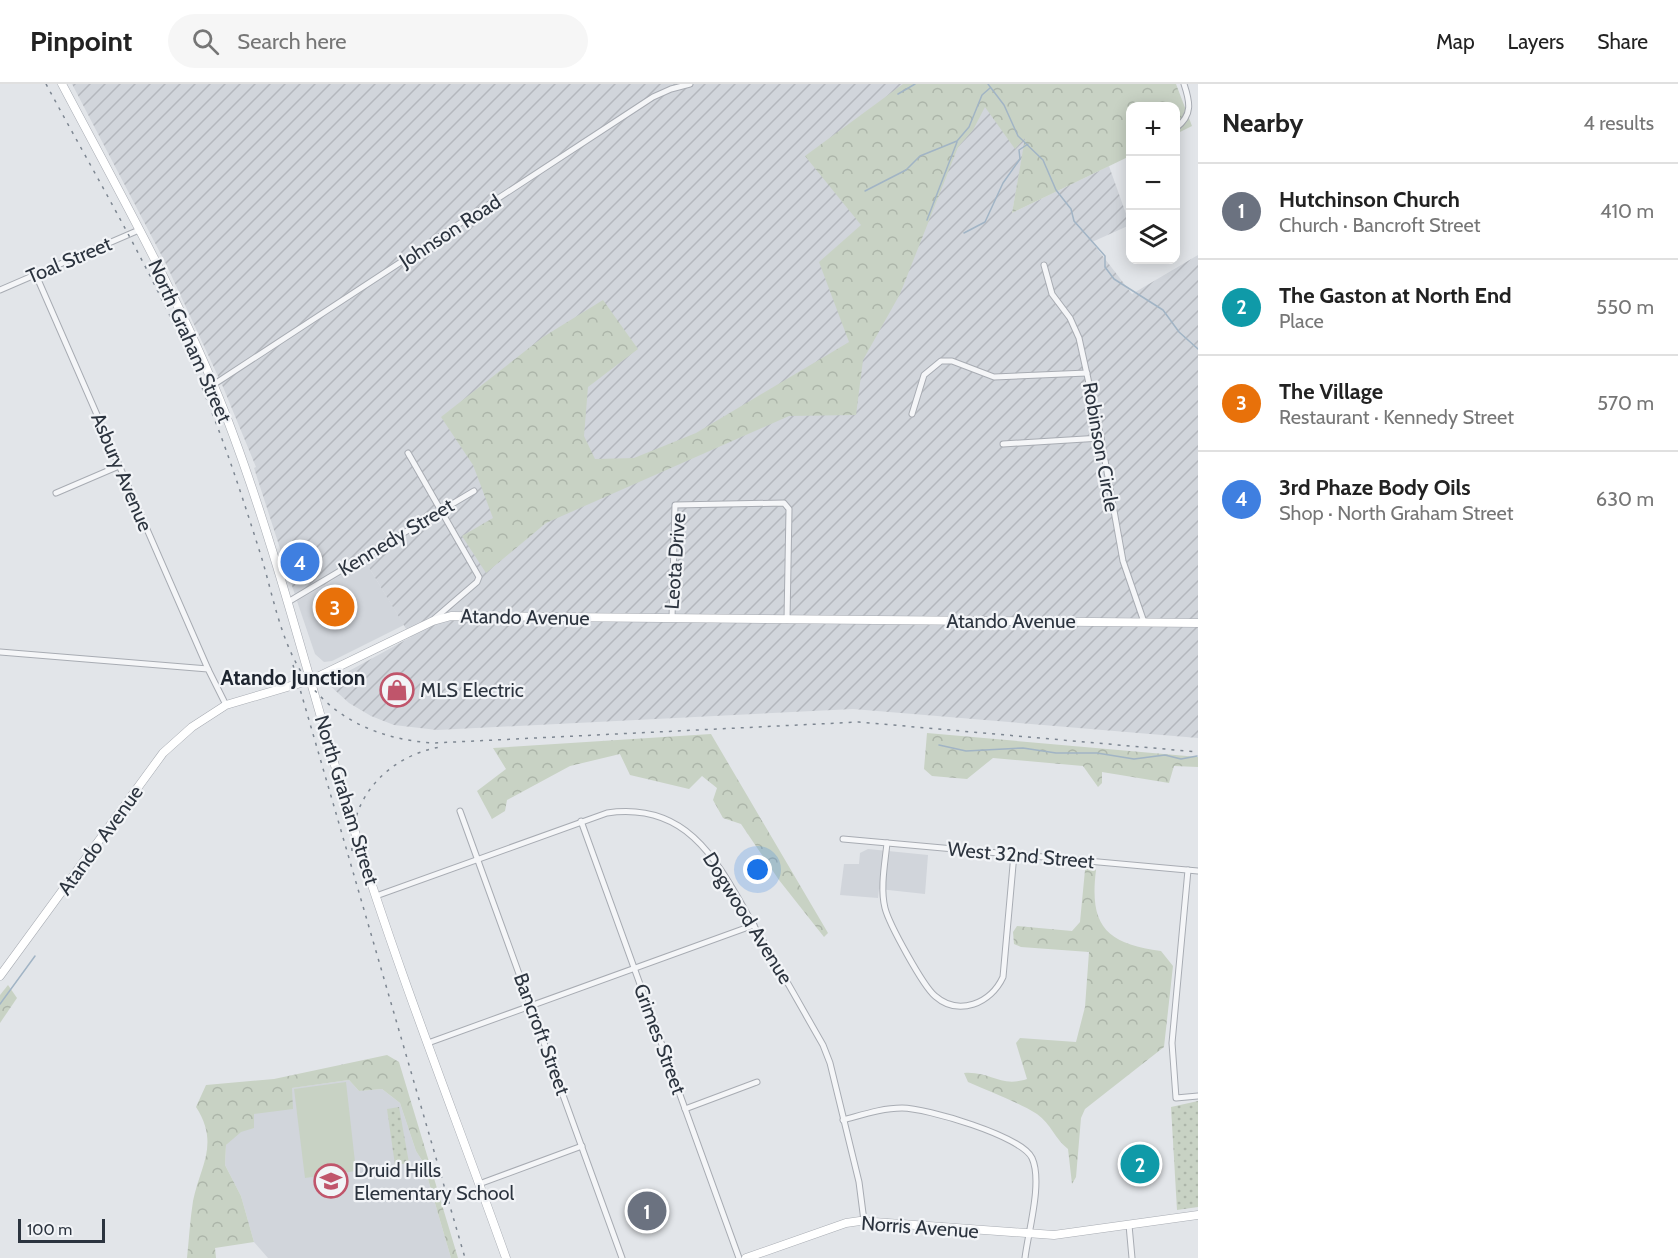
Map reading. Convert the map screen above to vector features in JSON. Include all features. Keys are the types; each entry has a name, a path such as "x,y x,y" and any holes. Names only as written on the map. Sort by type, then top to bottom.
{"main road":[{"name":"North Graham Street","path":"62,84 176,302 213,385 253,490 376,896 506,1258"},
{"name":"Atando Avenue","path":"0,976 163,753 192,727 226,705 311,680 433,621 451,616 1198,623"},
{"name":"Norris Avenue","path":"746,1258 846,1223 864,1221 1029,1234 1072,1234 1198,1215"}],"street":[{"name":"Johnson Road","path":"213,385 653,98 671,89 690,84"},
{"path":"1180,124 1190,107 1184,84"},
{"name":"Toal Street","path":"0,290 139,230"},
{"path":"1044,265 1052,294 1076,328 1088,373"},
{"name":"Asbury Avenue","path":"36,275 208,669 226,705"},
{"name":"Robinson Circle","path":"912,414 924,375 941,361 952,361 994,377 1088,373 1123,561 1144,622"},
{"path":"1003,444 1101,438"},
{"path":"408,453 479,577 477,582 433,621"},
{"path":"56,493 119,466"},
{"name":"Kennedy Street","path":"288,602 474,491"},
{"name":"Leota Drive","path":"672,618 675,504 788,505 787,620"},
{"path":"0,652 208,669"},
{"name":"Bancroft Street","path":"460,811 622,1258"},
{"name":"Dogwood Avenue","path":"376,896 607,813 633,811 671,821 708,851 754,925 824,1048 859,1182 864,1221"},
{"name":"Grimes Street","path":"581,821 739,1258"},
{"name":"West 32nd Street","path":"843,839 1198,871"},
{"path":"887,843 883,897 886,912 928,989 939,999 956,1006 972,1005 982,1001 996,990 1003,977 1014,854"},
{"path":"1188,870 1172,1043 1176,1098 1198,1096"},
{"path":"428,1043 754,925"},
{"path":"685,1109 757,1082"},
{"path":"843,1120 894,1108 917,1109 1020,1144 1032,1158 1034,1168 1025,1258"},
{"path":"479,1184 582,1146"},
{"path":"1129,1226 1132,1258"}],"shaded area":[{"path":"72,84 989,84 1026,136 1012,213 1109,166 1126,214 1126,227 1092,242 1132,294 1198,255 1198,738 853,709 437,730 394,725 371,716 349,703 327,683 411,637 365,561 297,601 254,468 256,467 223,387 166,264"},
{"path":"365,561 404,625 332,661 324,662 315,654 297,601"},
{"path":"868,849 928,855 925,894 879,889 878,898 840,895 844,864 859,864 860,853"},
{"name":"Druid Hills Elementary School","path":"349,1080 359,1091 382,1089 400,1103 416,1151 423,1162 451,1258 268,1258 254,1242 241,1196 225,1165 226,1145 254,1114 291,1088"}],"green space":[{"path":"903,84 1176,84 1192,126 1180,132 1180,102 1126,102 1126,158 1012,213 1025,138 1015,149 985,107 973,130 958,147 900,294 863,360 856,415 789,416 546,523 486,573 462,536 493,518 473,465 441,417 543,337 603,300 638,349 588,387 584,436 595,459 634,458 696,433 849,342 819,262 861,225 805,156"},
{"path":"927,733 1198,757 1198,767 1174,766 1169,783 1102,772 1102,783 1098,787 1083,766 993,758 967,779 932,776 924,769"},
{"path":"711,734 828,933 824,937 779,880 741,824 723,818 713,800 717,788 702,776 689,789 630,775 620,754 570,766 507,800 505,811 492,819 477,791 506,769 493,748"},
{"path":"1090,866 1096,870 1095,905 1105,929 1114,937 1127,943 1161,951 1173,966 1164,1047 1085,1109 1081,1118 1076,1177 1072,1184 1068,1149 1042,1118 1020,1105 968,1082 964,1073 981,1074 1010,1082 1027,1079 1016,1043 1020,1038 1076,1042 1085,1007 1089,952 1021,947 1014,944 1013,932 1017,926 1072,931 1080,922 1085,870"},
{"path":"8,985 17,998 0,1023 0,995"},
{"path":"387,1055 399,1062 458,1258 451,1258 423,1162 416,1151 400,1103 382,1089 359,1091 349,1080 292,1088 293,1109 254,1114 254,1128 241,1132 226,1145 225,1165 241,1196 254,1242 215,1248 216,1258 187,1258 193,1201 206,1155 207,1132 196,1107 206,1085 274,1079"},
{"path":"346,1082 356,1171 305,1178 294,1089"},
{"path":"1198,1101 1198,1207 1177,1210 1171,1107"},
{"path":"399,1107 409,1163 395,1165 387,1109"}],"waterway":[{"path":"898,94 915,84"},
{"path":"988,84 1004,105 1018,136 1043,160 1056,190 1071,209 1074,221 1105,256 1105,267 1114,279 1163,310 1179,332 1198,349"},
{"path":"865,191 906,170 920,156 957,141 969,127 982,95 990,88"},
{"path":"927,220 957,142"},
{"path":"964,233 985,222 1003,183 1020,159 1019,150 1028,144"},
{"path":"939,745 966,751 1023,748 1056,753 1097,753 1134,759 1165,755 1181,759 1197,756"},
{"path":"0,1004 35,956"}],"railway":[{"path":"46,84 152,280 190,360 236,479 285,639 292,654 308,682 320,696 349,719 364,727 398,738 434,743 859,722 1198,752"},
{"path":"293,665 465,1258"},
{"path":"352,851 357,813 376,782 404,759 440,747"}],"place":[{"name":"3rd Phaze Body Oils","path":"300,562"},
{"name":"The Village","path":"335,607"},
{"name":"MLS Electric","path":"397,690"},
{"name":"The Gaston at North End","path":"1140,1164"},
{"name":"Druid Hills Elementary School","path":"331,1181"},
{"name":"Hutchinson Church","path":"647,1211"}],"district":[{"name":"Atando Junction","path":"293,678"}]}
